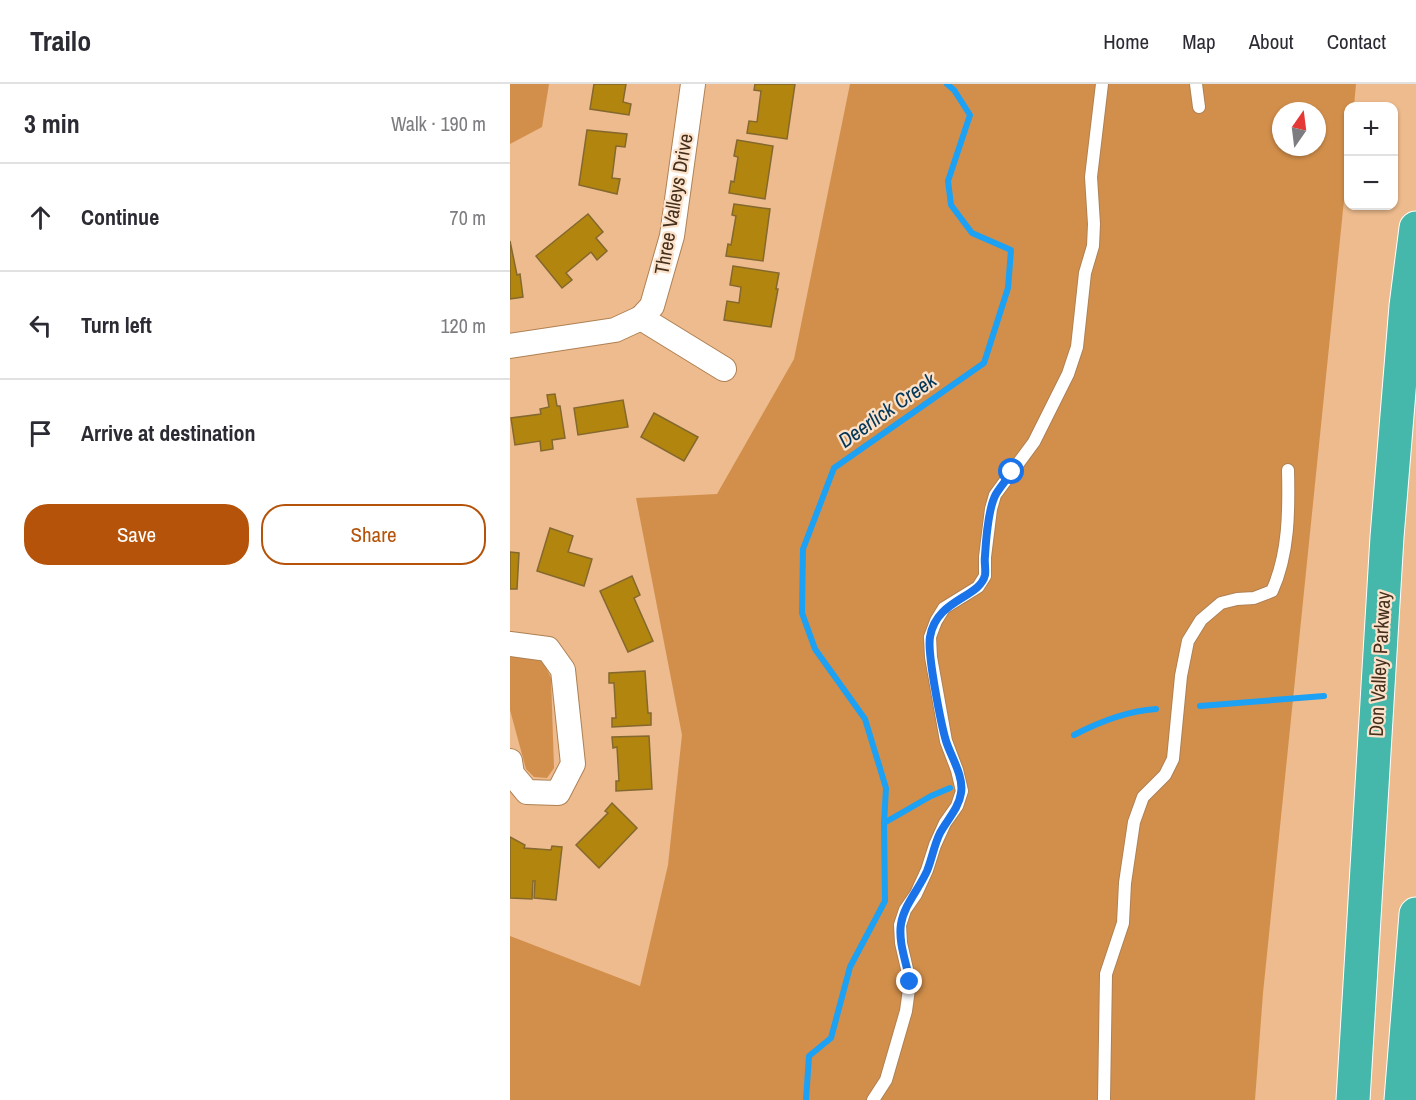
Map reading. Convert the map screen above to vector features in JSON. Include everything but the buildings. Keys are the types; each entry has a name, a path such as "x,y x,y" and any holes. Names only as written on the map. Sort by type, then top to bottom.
{"highway":[{"name":"Don Valley Parkway","path":"1353,1100 1387,537 1406,306 1416,228"},
{"path":"1401,1100 1416,914"}],"street":[{"name":"Three Valleys Drive","path":"641,318 652,306 672,236 693,84"},
{"path":"510,346 615,330 641,318 724,369"},
{"path":"510,644 548,649 563,670 573,764 558,793 527,792 512,774 510,761"}],"lane":[{"path":"873,1100 886,1080 906,1011 910,982 901,943 900,925 905,910 916,894 927,870 945,823 957,806 962,791 946,741 930,638 944,608 978,587 985,576 986,548 995,495 1034,442 1068,374 1077,347 1085,273 1093,246 1091,177 1102,84"},
{"path":"1196,84 1199,107"},
{"path":"1104,1100 1106,974 1123,923 1125,883 1134,822 1143,798 1165,775 1173,759 1181,676 1188,641 1201,620 1221,603 1254,598 1272,591 1278,578 1285,546 1289,507 1288,470"}],"shaded area":[{"path":"510,84 549,84 542,127 510,144"},
{"path":"850,84 1356,84 1354,102 1344,102 1344,200 1263,993 1255,1100 510,1100 510,936 640,986 668,865 682,735 636,498 717,494 794,359"},
{"path":"510,654 541,657 551,678 554,768 547,778 534,777 526,769 510,710"}],"waterway":[{"name":"Deerlick Creek","path":"806,1100 809,1056 831,1038 850,967 885,901 886,788 865,719 815,649 802,613 803,549 834,468 984,363 1008,288 1011,250 972,233 951,205 948,181 970,115 954,90 947,84"},
{"path":"1200,706 1324,696"},
{"path":"1074,735 1114,718 1156,709"},
{"path":"884,823 931,796 950,788"}],"route":[{"path":"910,982 901,943 900,925 905,910 916,894 927,870 945,823 957,806 962,791 946,741 931,657 930,638 944,608 978,587 985,576 991,508 995,495 1012,472"}]}
